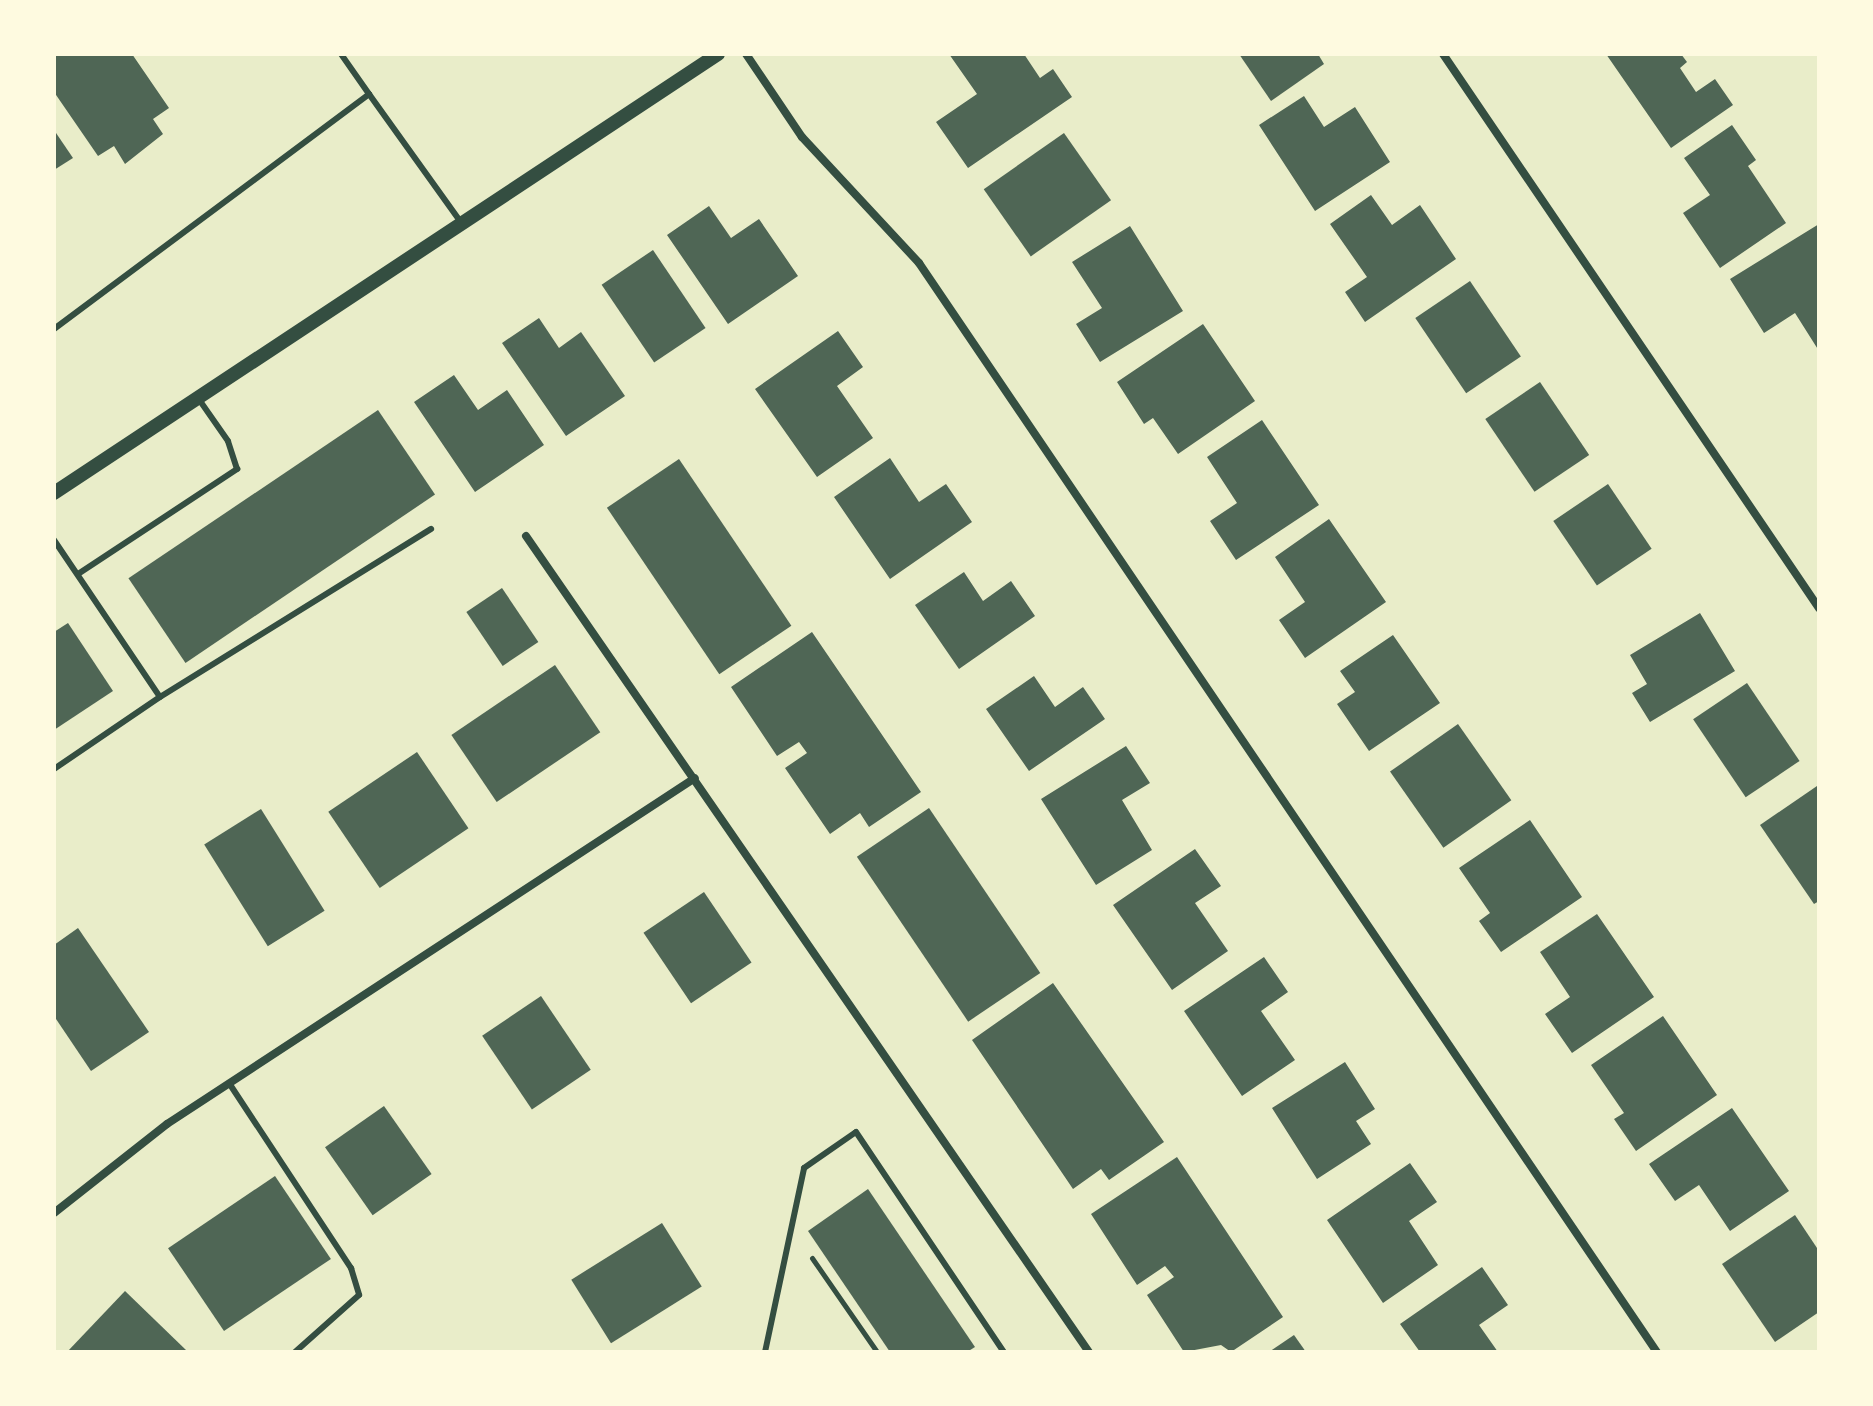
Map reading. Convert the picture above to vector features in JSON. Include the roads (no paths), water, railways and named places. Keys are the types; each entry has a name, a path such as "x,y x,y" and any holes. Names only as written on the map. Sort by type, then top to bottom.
{"street":[{"path":"54,493 718,54"},
{"path":"746,54 802,137 919,263 1657,1352"},
{"path":"1443,54 1819,608"},
{"path":"526,536 1089,1352"},
{"path":"54,1213 229,1083 695,778"}],"lane":[{"path":"341,54 462,224"},
{"path":"54,329 369,94"},
{"path":"78,574 237,469 228,441 198,398"},
{"path":"54,769 160,697 431,529"},
{"path":"54,540 160,697"},
{"path":"229,1083 351,1268 359,1295 295,1352"},
{"path":"765,1352 789,1224 804,1168 856,1132 1004,1352"}]}
